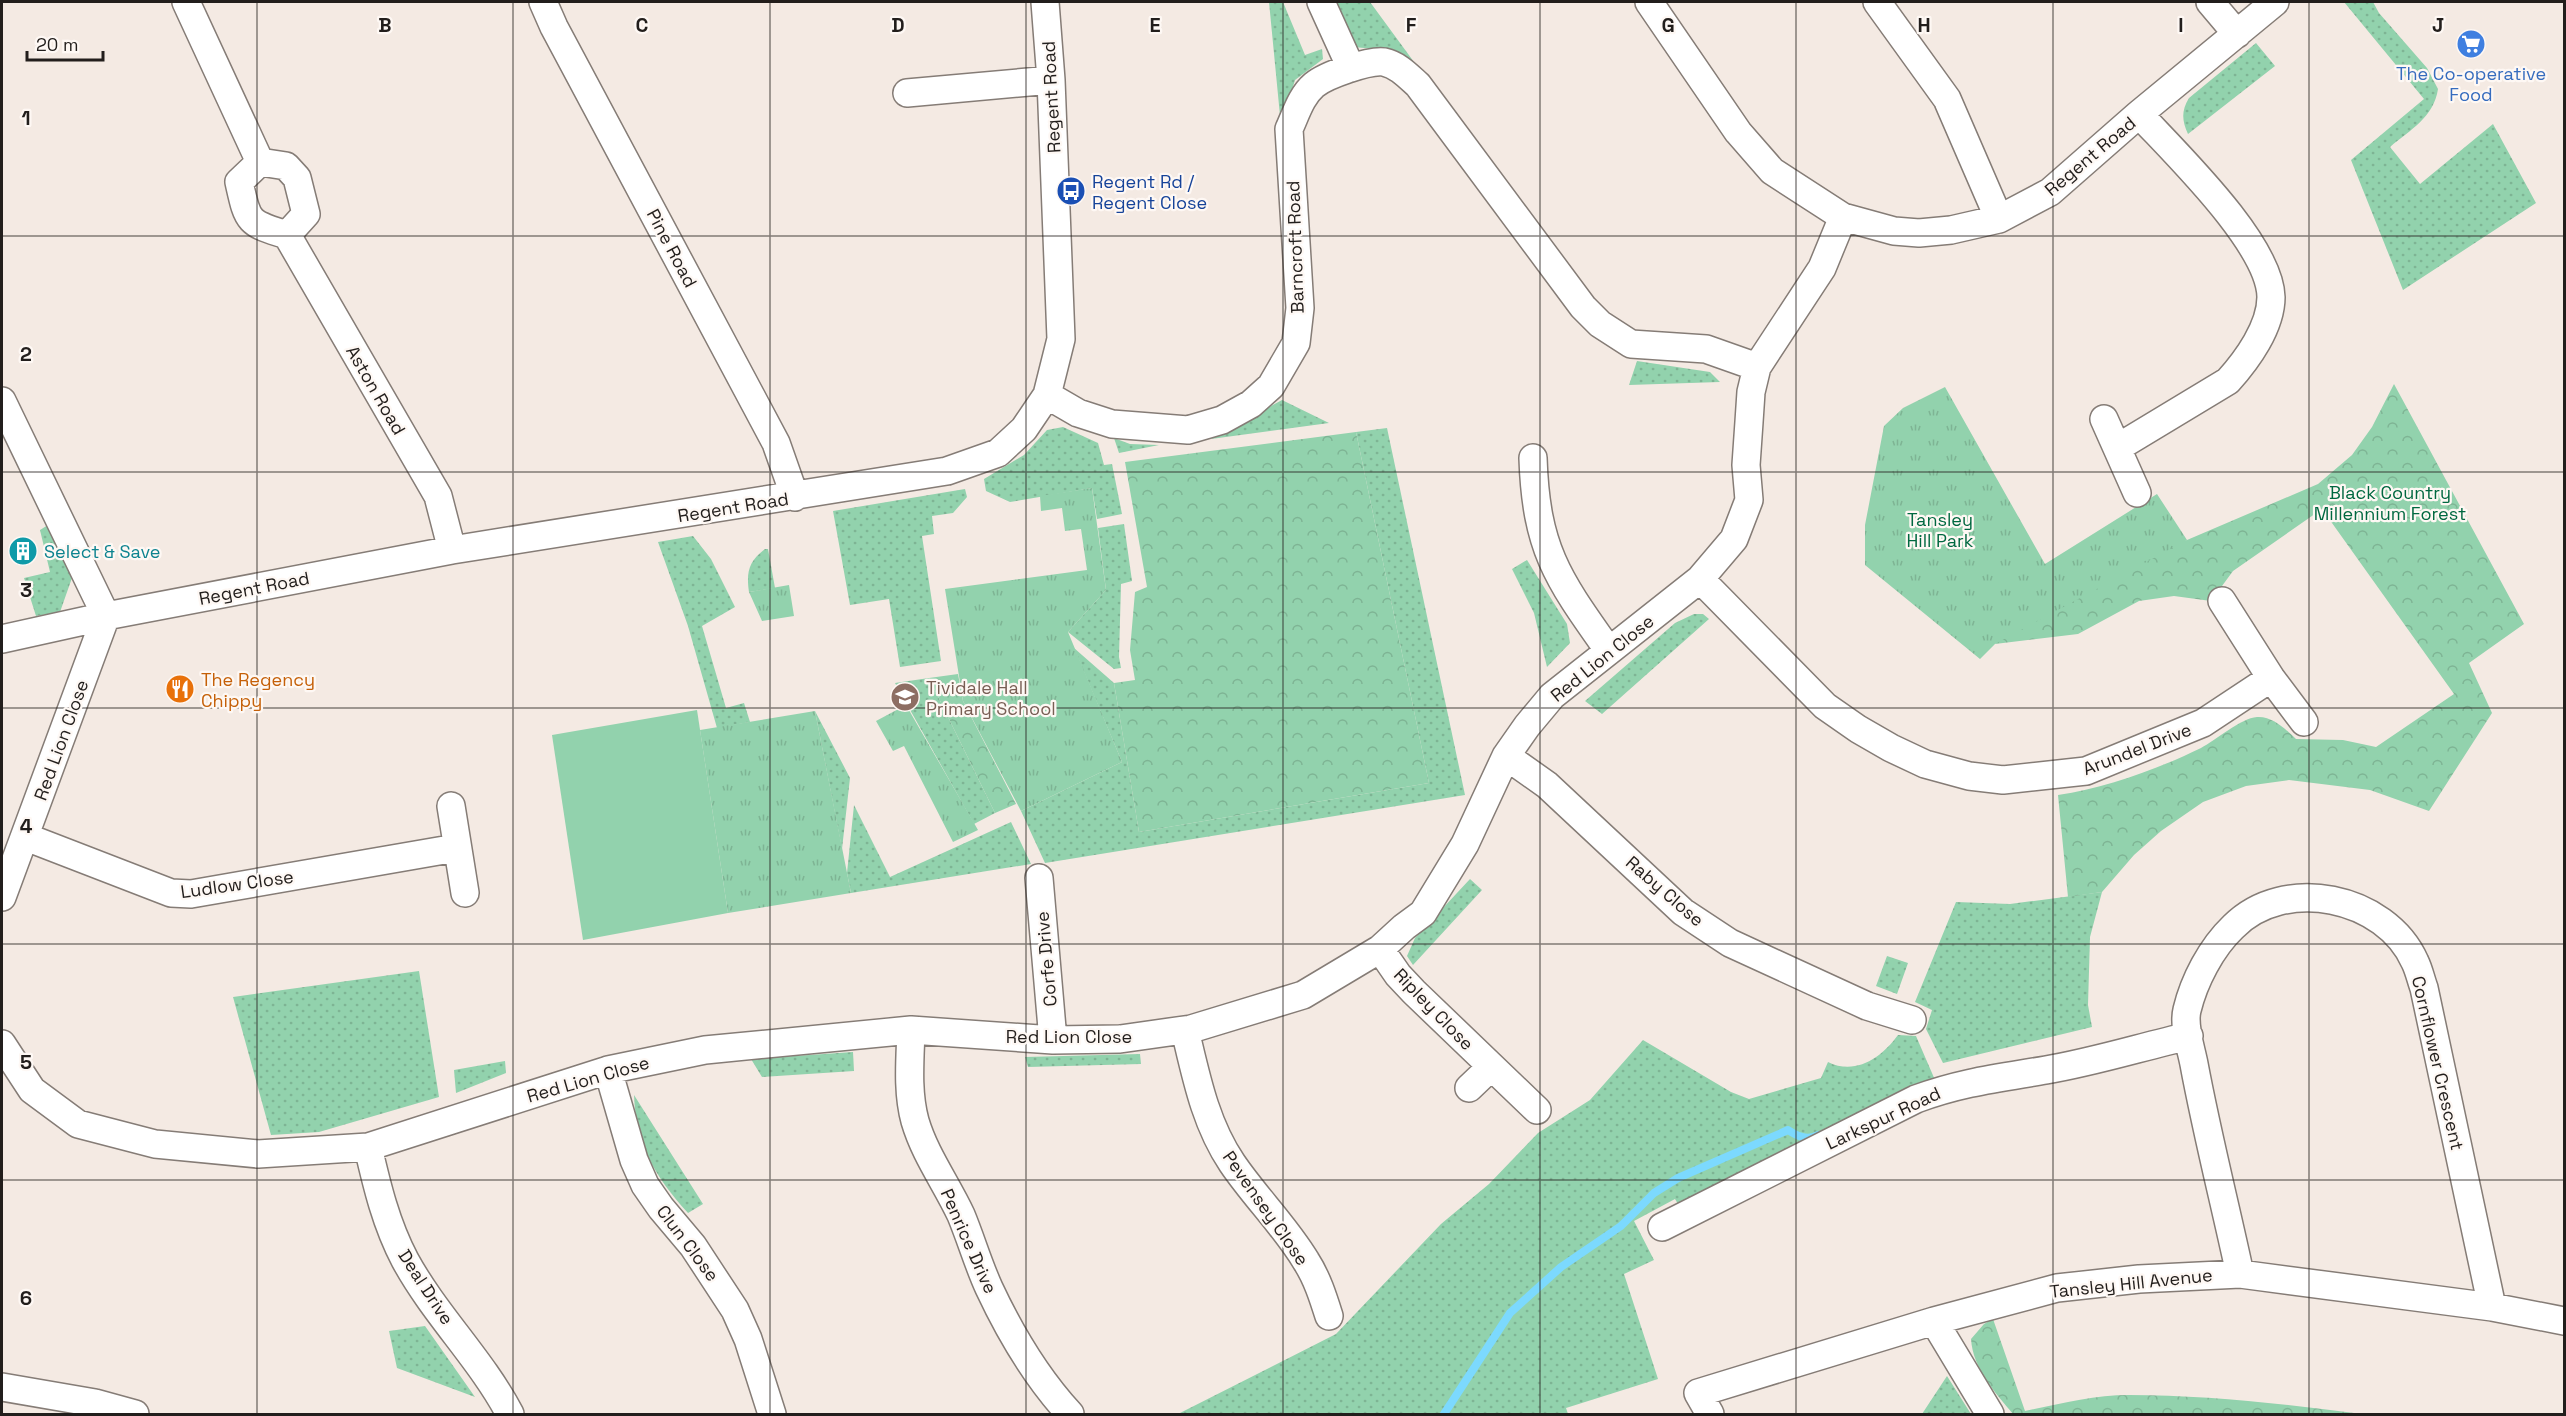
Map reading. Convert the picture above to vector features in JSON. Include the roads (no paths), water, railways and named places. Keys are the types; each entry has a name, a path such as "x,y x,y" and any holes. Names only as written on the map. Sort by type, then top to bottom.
{"street":[{"path":"186,2 260,162"},
{"name":"Pine Road","path":"543,2 559,37 776,443 795,498"},
{"name":"Regent Road","path":"2,639 106,616 452,550 795,498 947,471 998,453 1024,429 1047,395 1061,339 1051,80 1045,2"},
{"path":"1321,2 1351,68"},
{"name":"Regent Road","path":"1649,2 1738,132 1772,171 1843,217 1894,231 1919,233 1951,230 1999,219 2050,192 2139,114 2275,2"},
{"path":"1877,2 1947,99 1999,219"},
{"path":"2210,2 2237,34"},
{"name":"Barncroft Road","path":"1047,395 1078,413 1112,424 1188,430 1222,420 1251,404 1271,386 1296,343 1300,308 1289,129 1300,102 1315,84 1351,68 1383,62 1401,70 1418,85 1583,307 1600,324 1631,344 1706,349 1757,367"},
{"path":"907,93 1051,80"},
{"path":"2117,448 2228,381 2241,367 2260,334 2268,316 2271,296 2265,273 2245,235 2213,195 2139,114"},
{"path":"260,162 286,166 297,178 306,214 287,234 258,226 246,215 239,182 260,162"},
{"name":"Red Lion Close","path":"2,1044 32,1090 78,1124 154,1144 258,1154 368,1147 608,1070 705,1050 911,1030 1053,1040 1120,1039 1185,1030 1303,995 1380,949 1404,927 1424,913 1465,844 1506,756 1552,696 1700,579 1734,540 1749,500 1746,465 1751,392 1757,367 1822,268 1843,217"},
{"name":"Aston Road","path":"287,234 438,496 452,550"},
{"path":"2,401 106,616"},
{"path":"2104,418 2137,493"},
{"path":"1533,458 1534,496 1546,550 1565,588 1609,651"},
{"name":"Arundel Drive","path":"1700,579 1825,706 1858,729 1899,752 1925,764 1969,776 2003,780 2086,771 2203,723 2271,678"},
{"path":"2222,601 2271,678 2304,722"},
{"name":"Red Lion Close","path":"4,882 26,837 106,616"},
{"name":"Raby Close","path":"1506,756 1548,785 1683,912 1730,944 1867,1006 1912,1020"},
{"path":"451,806 465,893"},
{"name":"Ludlow Close","path":"26,837 171,893 192,894 456,848"},
{"name":"Corfe Drive","path":"1039,878 1053,1040"},
{"name":"Cornflower Crescent","path":"2240,1274 2186,1013 2203,968 2233,926 2255,911 2296,898 2321,898 2346,902 2367,910 2387,926 2415,960 2424,988 2492,1308"},
{"name":"Ripley Close","path":"1380,949 1414,992 1537,1110"},
{"name":"Penrice Drive","path":"911,1030 909,1079 914,1119 923,1145 955,1202 988,1287 1010,1329 1061,1411"},
{"name":"Pevensey Close","path":"1185,1030 1204,1104 1216,1135 1232,1163 1307,1262 1329,1316"},
{"name":"Larkspur Road","path":"1662,1227 1906,1104 1942,1089 1999,1076 2047,1070 2189,1036"},
{"path":"1469,1088 1491,1068"},
{"name":"Clun Close","path":"608,1070 641,1177 661,1208 687,1237 707,1265 735,1310 748,1339 772,1414"},
{"name":"Deal Drive","path":"368,1147 382,1209 405,1259 427,1294 491,1380 510,1414"},
{"name":"Tansley Hill Avenue","path":"1710,1414 1698,1394 1934,1322 2057,1288 2139,1279 2240,1274 2492,1308 2565,1321"},
{"path":"1934,1322 1989,1414"},
{"path":"2,1387 95,1403 135,1414"}],"waterway":[{"path":"1444,1414 1510,1313 1561,1267 1621,1226 1654,1193 1678,1178 1788,1130 1806,1138 1818,1135"}],"place":[{"name":"The Co-operative Food","path":"2471,44"},
{"name":"Regent Rd / Regent Close","path":"1071,191"},
{"name":"Select & Save","path":"23,551"},
{"name":"The Regency Chippy","path":"180,689"},
{"name":"Tividale Hall Primary School","path":"905,697"}],"park label":[{"name":"Black Country Millennium Forest","path":"2390,502"},
{"name":"Tansley Hill Park","path":"1940,529"}]}
